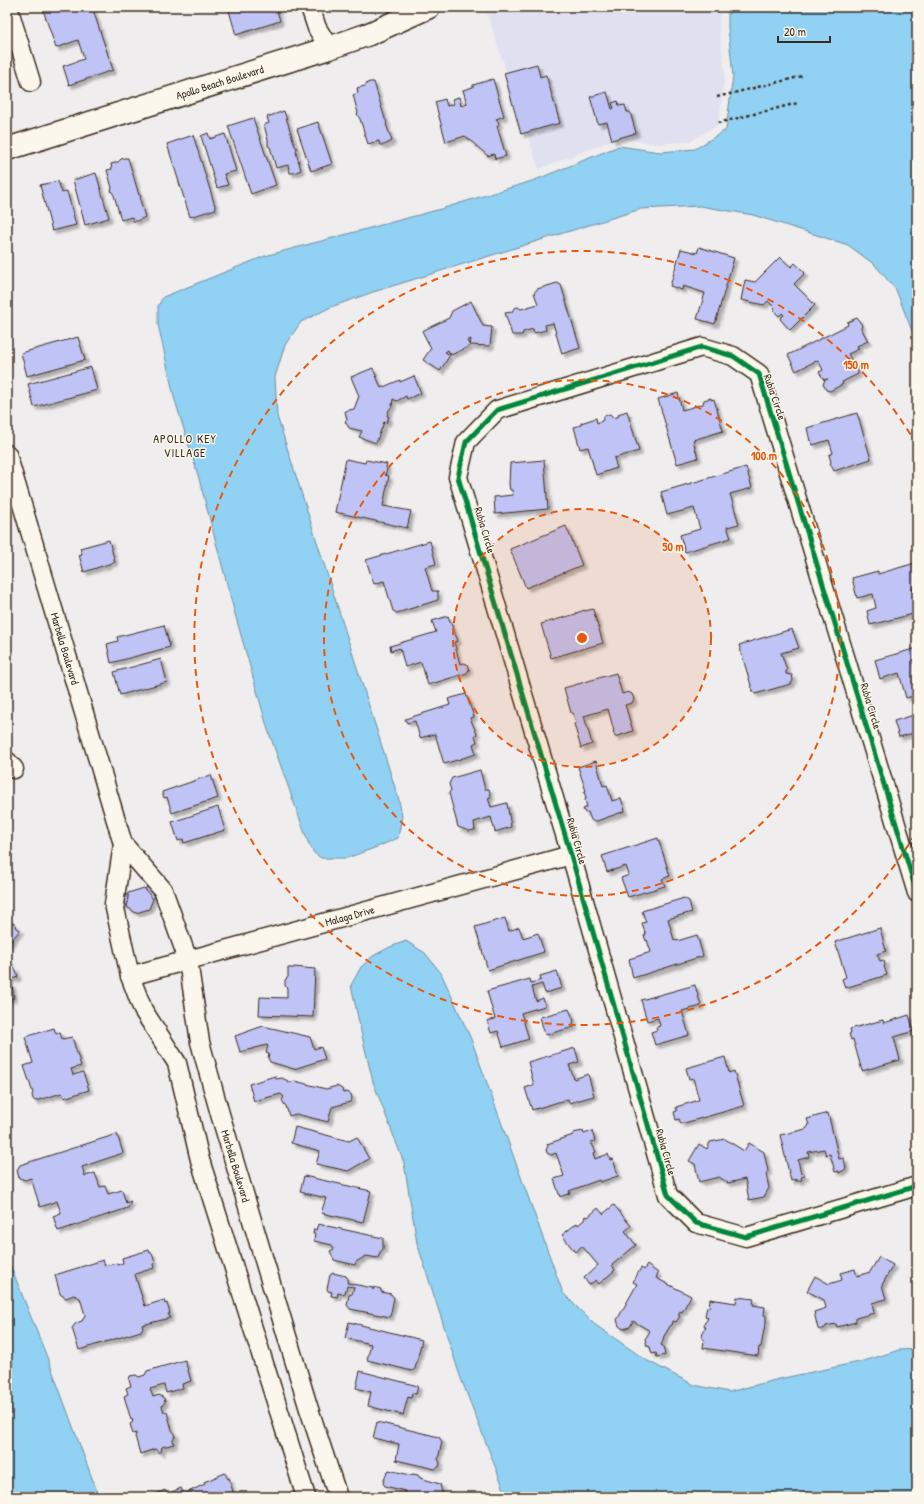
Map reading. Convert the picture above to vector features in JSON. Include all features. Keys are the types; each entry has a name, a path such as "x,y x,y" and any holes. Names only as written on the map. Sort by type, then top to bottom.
{"main road":[{"name":"Apollo Beach Boulevard","path":"7,149 329,48 369,34 429,7"}],"street":[{"path":"8,7 31,82"},
{"path":"310,7 317,28 329,48"},
{"name":"Rubia Circle","path":"917,893 759,374 733,356 702,347 497,410 466,442 458,477 571,855 668,1195 696,1223 746,1237 917,1186"},
{"name":"Marbella Boulevard","path":"7,454 124,844 163,890 188,960 200,1042 220,1114 282,1324 336,1492"},
{"name":"Marbella Boulevard","path":"124,844 114,904 130,976 143,1010 177,1063 200,1160 305,1494"},
{"name":"Malaga Drive","path":"130,976 571,855"},
{"path":"191,1122 220,1114"},
{"path":"305,1494 336,1492"}],"path":[{"path":"915,7 917,13"},
{"path":"717,97 803,76"},
{"path":"718,123 798,103"}],"shaded area":[{"path":"485,7 720,7 719,28 725,75 718,125 691,141 659,144 618,138 539,169"}],"water":[{"path":"729,7 917,7 917,344 896,290 875,265 848,245 753,215 700,206 641,209 373,292 331,307 301,322 285,345 275,377 277,416 399,800 402,816 398,838 347,858 321,858 314,853 308,842 268,730 198,475 174,397 158,324 158,306 163,297 265,256 441,209 535,180 619,146 660,152 695,149 726,130 733,76 728,28"},
{"path":"406,941 425,953 441,973 471,1039 563,1293 594,1324 646,1360 694,1385 729,1392 779,1379 864,1361 899,1350 917,1349 917,1497 507,1497 460,1376 417,1243 404,1163 373,1082 351,985 361,967 373,956"},
{"path":"7,1257 51,1367 99,1497 7,1497"}],"building":[{"path":"47,7 92,7 113,70 69,85 63,66 84,59 78,40 56,48 43,10 48,8"},
{"path":"228,7 276,7 280,21 236,35"},
{"path":"537,64 540,77 546,75 560,123 521,134 504,73"},
{"path":"493,79 504,116 496,119 499,124 497,126 506,156 495,159 494,154 488,156 465,136 446,142 435,102 445,99 447,106 454,104 452,99 459,97 461,106 467,104 463,90 473,87 473,85"},
{"path":"370,82 374,82 392,141 384,145 380,145 379,141 368,144 357,114 353,95 358,93 357,88 365,86"},
{"path":"607,92 612,109 614,108 612,103 618,101 619,106 625,105 627,112 630,112 636,133 612,140 607,122 598,124 590,97"},
{"path":"284,111 295,146 297,148 296,152 301,170 294,173 290,173 288,165 276,168 270,147 268,146 264,125 269,123 267,117"},
{"path":"253,118 276,185 251,194 228,126"},
{"path":"318,122 332,164 311,171 297,129"},
{"path":"208,133 210,139 225,134 236,171 224,174 228,185 217,188 201,136"},
{"path":"193,135 216,209 190,217 167,144"},
{"path":"124,158 128,158 139,195 141,196 140,200 145,217 137,221 133,221 132,217 121,220 114,195 111,191 112,188 107,170 112,169 111,164"},
{"path":"96,173 109,218 85,225 73,180"},
{"path":"58,181 62,193 67,191 76,225 52,231 40,185"},
{"path":"699,247 734,258 715,324 697,319 705,293 683,286 682,290 670,286 681,249 697,253"},
{"path":"780,257 791,267 795,263 805,273 794,284 815,305 790,330 780,319 784,315 782,313 779,316 773,310 775,308 768,301 764,305 741,300 745,280 755,282"},
{"path":"557,283 561,285 580,348 562,354 553,323 545,325 546,330 534,333 533,329 523,332 522,335 512,335 505,313 512,312 514,308 518,307 521,309 538,304 534,293 537,289"},
{"path":"471,301 483,326 492,327 490,346 470,345 471,339 467,341 470,346 451,355 448,350 445,352 450,355 440,371 423,360 431,348 422,331 449,318 452,311"},
{"path":"857,318 862,325 861,328 868,341 857,346 859,349 848,354 854,366 857,367 858,374 842,382 843,384 830,391 826,390 823,384 825,380 828,379 824,380 819,372 823,370 818,360 796,371 788,355 848,325 847,322"},
{"path":"78,337 85,360 27,376 21,353"},
{"path":"91,367 97,390 34,407 28,384"},
{"path":"373,368 381,388 414,376 421,393 407,399 406,396 397,401 393,399 392,406 387,416 389,417 386,423 384,422 376,443 359,437 362,431 349,428 345,421 347,420 345,411 354,409 359,396 351,377"},
{"path":"678,393 682,410 703,404 704,400 711,398 711,400 714,399 723,431 693,440 698,458 677,464 658,399"},
{"path":"627,411 639,451 614,458 617,468 596,475 588,447 580,449 574,427 596,418 597,423 602,421 604,416 610,414 614,418 619,416 618,414"},
{"path":"857,413 871,459 834,471 830,463 829,455 833,453 829,440 813,445 811,440 810,441 807,428"},
{"path":"346,459 365,463 366,460 387,464 385,475 389,476 383,506 411,511 407,528 335,512"},
{"path":"544,460 548,509 495,514 494,497 513,495 509,484 510,463"},
{"path":"746,467 752,488 730,494 739,524 727,527 731,538 685,552 680,535 700,529 694,508 667,515 661,492"},
{"path":"566,526 582,565 526,588 510,549"},
{"path":"109,540 115,562 84,572 79,555 82,554 80,548"},
{"path":"430,541 436,564 425,567 432,591 438,591 438,600 397,613 393,611 384,581 374,584 366,560"},
{"path":"915,563 917,572 917,587 912,588 917,613 870,625 867,611 876,608 873,594 857,598 852,578 878,571 878,574"},
{"path":"593,609 603,643 551,658 541,624 585,610"},
{"path":"448,616 458,641 454,642 460,664 467,664 469,670 467,673 428,685 421,662 405,667 400,648 391,651 390,646 436,632 432,621"},
{"path":"164,625 170,647 111,663 107,644 118,641 117,637"},
{"path":"792,629 799,648 781,653 787,670 786,674 792,675 793,680 791,684 755,694 753,692 739,645"},
{"path":"917,648 917,695 906,698 899,673 880,679 875,660"},
{"path":"161,659 167,682 120,695 114,672"},
{"path":"616,673 622,694 628,692 632,694 634,699 632,703 625,705 633,731 615,737 608,709 584,716 592,744 581,748 574,724 576,723 573,713 571,713 564,688"},
{"path":"466,694 474,717 470,718 477,734 475,735 477,742 473,744 476,754 444,764 435,734 420,738 415,721 407,723 405,719 450,705 448,699"},
{"path":"917,714 917,732 899,737 894,721"},
{"path":"596,761 603,786 607,785 612,801 621,798 625,811 594,822 591,820 588,812 585,813 583,809 587,807 584,792 586,791 578,767"},
{"path":"480,770 485,789 489,789 491,797 488,798 491,807 507,803 511,827 495,832 491,817 474,822 475,830 469,831 458,827 449,793 451,790 449,784 452,778"},
{"path":"211,775 218,798 172,813 167,797 164,798 162,792"},
{"path":"218,807 225,830 184,843 183,839 178,841 172,822"},
{"path":"658,838 670,876 662,879 665,886 628,897 621,878 629,875 626,866 607,872 602,856"},
{"path":"153,882 160,892 152,899 145,889"},
{"path":"144,888 153,899 149,909 136,913 127,907 128,893"},
{"path":"118,894 128,895 127,906 117,905"},
{"path":"684,898 689,901 692,912 668,919 674,940 677,941 697,935 703,956 633,978 629,959 651,952 644,935 646,935 642,923 646,922 642,911"},
{"path":"505,918 509,931 519,927 523,938 538,933 544,952 488,970 475,927"},
{"path":"7,919 20,930 7,946"},
{"path":"880,928 886,951 877,954 880,961 884,960 887,975 845,988 842,979 846,977 835,942"},
{"path":"7,961 10,961 12,969 15,968 18,977 9,980 10,985 12,985 14,998 7,1000"},
{"path":"294,967 315,969 313,1017 259,1015 260,997 287,998 285,980 288,977 288,968"},
{"path":"557,971 562,988 545,993 542,984 532,987 536,1001 543,998 545,1006 521,1013 529,1039 503,1047 498,1031 491,1033 487,1021 495,1019 487,991 530,979 531,983 541,980 540,976"},
{"path":"695,985 701,1006 682,1011 689,1035 655,1045 651,1032 657,1030 656,1027 660,1026 658,1018 647,1021 641,1000"},
{"path":"569,1009 574,1021 574,1027 545,1035 540,1017"},
{"path":"909,1015 914,1031 894,1037 900,1060 862,1071 853,1039 851,1040 849,1034 851,1033 850,1029 883,1020 884,1023"},
{"path":"263,1026 310,1037 314,1049 321,1047 325,1059 294,1069 270,1062 268,1058 269,1054 266,1053 267,1045 240,1052 235,1036"},
{"path":"54,1028 56,1034 60,1032 62,1039 72,1037 81,1066 71,1069 73,1075 83,1072 89,1090 64,1098 62,1093 35,1101 33,1099 33,1093 24,1066 33,1063 25,1037"},
{"path":"575,1048 579,1062 569,1065 574,1079 588,1074 594,1096 569,1103 568,1099 532,1110 525,1088 534,1085 528,1062"},
{"path":"725,1057 729,1073 734,1071 744,1106 681,1124 679,1119 676,1120 674,1112 677,1111 676,1107 699,1100 693,1078 689,1079 686,1068"},
{"path":"275,1076 276,1079 282,1078 288,1081 288,1083 295,1081 326,1089 337,1086 342,1089 343,1093 347,1092 351,1094 352,1098 350,1102 332,1107 328,1122 296,1114 289,1116 286,1106 282,1100 284,1097 281,1094 254,1101 249,1084"},
{"path":"828,1113 839,1159 844,1158 846,1169 839,1173 839,1171 835,1172 830,1154 826,1155 824,1149 808,1152 809,1157 798,1160 801,1174 804,1173 805,1176 801,1177 802,1180 796,1181 796,1179 791,1181 780,1135 806,1129 809,1125 807,1119"},
{"path":"295,1127 349,1141 357,1137 369,1159 348,1171 316,1164 320,1151 291,1143"},
{"path":"583,1131 584,1134 592,1131 595,1141 591,1142 596,1152 593,1153 595,1159 608,1154 610,1160 613,1159 618,1176 600,1182 599,1180 569,1191 570,1193 560,1197 554,1179 564,1176 556,1153 551,1155 547,1153 547,1144 573,1135 573,1133"},
{"path":"117,1134 123,1153 82,1167 85,1176 95,1173 100,1187 105,1186 108,1194 122,1190 126,1203 131,1201 128,1208 58,1231 53,1216 61,1213 57,1201 40,1207 31,1178 25,1180 19,1178 17,1170 20,1165"},
{"path":"725,1139 744,1151 749,1143 764,1152 768,1171 766,1174 769,1188 764,1197 749,1200 745,1179 728,1183 719,1177 699,1182 695,1164 689,1161 699,1144 707,1149 710,1142"},
{"path":"304,1176 371,1191 363,1222 321,1213 326,1198 300,1192"},
{"path":"614,1205 631,1226 625,1231 636,1245 612,1265 615,1270 599,1284 596,1280 589,1285 584,1278 598,1265 582,1246 575,1252 562,1235 577,1223 578,1225 584,1220 585,1216 588,1217 598,1208 603,1214"},
{"path":"318,1224 383,1238 383,1249 378,1258 366,1256 356,1262 355,1265 334,1260 330,1251 334,1249 332,1245 314,1241 314,1229 316,1230"},
{"path":"149,1250 150,1253 152,1253 155,1263 153,1264 154,1268 135,1274 138,1285 145,1306 164,1300 165,1304 167,1303 170,1318 142,1325 143,1327 141,1331 79,1350 72,1328 76,1323 82,1321 85,1315 80,1298 74,1295 66,1298 60,1294 55,1275 103,1260 105,1266 117,1263 117,1265 123,1263 122,1258"},
{"path":"879,1257 893,1265 882,1285 886,1299 872,1303 874,1313 856,1318 856,1322 837,1327 836,1324 826,1326 820,1330 818,1329 814,1312 826,1308 824,1300 807,1291 815,1276 829,1284 842,1280 840,1273 855,1269 857,1276 870,1272"},
{"path":"647,1265 658,1273 656,1278 691,1296 682,1312 680,1311 678,1315 680,1316 676,1322 673,1321 663,1338 664,1339 661,1345 663,1346 665,1355 657,1357 656,1353 652,1354 645,1339 650,1331 633,1321 630,1327 623,1329 619,1326 617,1320 637,1284 633,1282 641,1268 644,1270"},
{"path":"333,1273 346,1276 348,1279 347,1283 373,1288 373,1290 374,1287 381,1289 381,1292 391,1294 394,1298 390,1317 350,1309 347,1305 349,1295 352,1294 354,1287 347,1286 345,1293 338,1293 337,1297 331,1296 332,1292 328,1291 327,1289 330,1275"},
{"path":"737,1297 754,1299 753,1305 765,1307 764,1315 766,1316 766,1324 761,1347 759,1347 758,1356 703,1348 703,1330 706,1328 704,1325 708,1317 705,1316 707,1307 709,1308 710,1299 736,1303"},
{"path":"349,1322 422,1340 415,1369 412,1371 367,1360 371,1344 345,1338"},
{"path":"185,1360 191,1381 182,1384 183,1388 166,1393 164,1385 150,1389 153,1397 159,1395 164,1398 165,1402 162,1406 164,1412 167,1412 172,1430 176,1435 173,1440 174,1444 162,1447 161,1452 155,1449 140,1454 135,1436 136,1433 133,1434 130,1424 133,1422 132,1419 131,1420 124,1396 128,1394 126,1388 131,1386 129,1380 130,1376 136,1375 139,1377 145,1375 147,1371"},
{"path":"360,1371 418,1386 416,1394 412,1393 411,1398 408,1397 403,1415 368,1406 371,1392 356,1388"},
{"path":"377,1422 439,1437 442,1442 438,1459 440,1463 439,1467 435,1469 396,1460 399,1444 373,1438"},
{"path":"389,1470 410,1475 418,1475 420,1478 440,1484 443,1497 403,1497 405,1491 385,1486 383,1483"},
{"path":"225,1473 228,1479 229,1478 233,1492 221,1497 149,1497 165,1490 167,1494 181,1488 184,1494 205,1484 204,1482"}],"cycle path":[{"path":"917,893 759,374 733,356 702,347 497,410 466,442 458,477 571,855 668,1195 696,1223 746,1237 917,1186"}],"district":[{"name":"APOLLO KEY VILLAGE","path":"185,445"}]}
